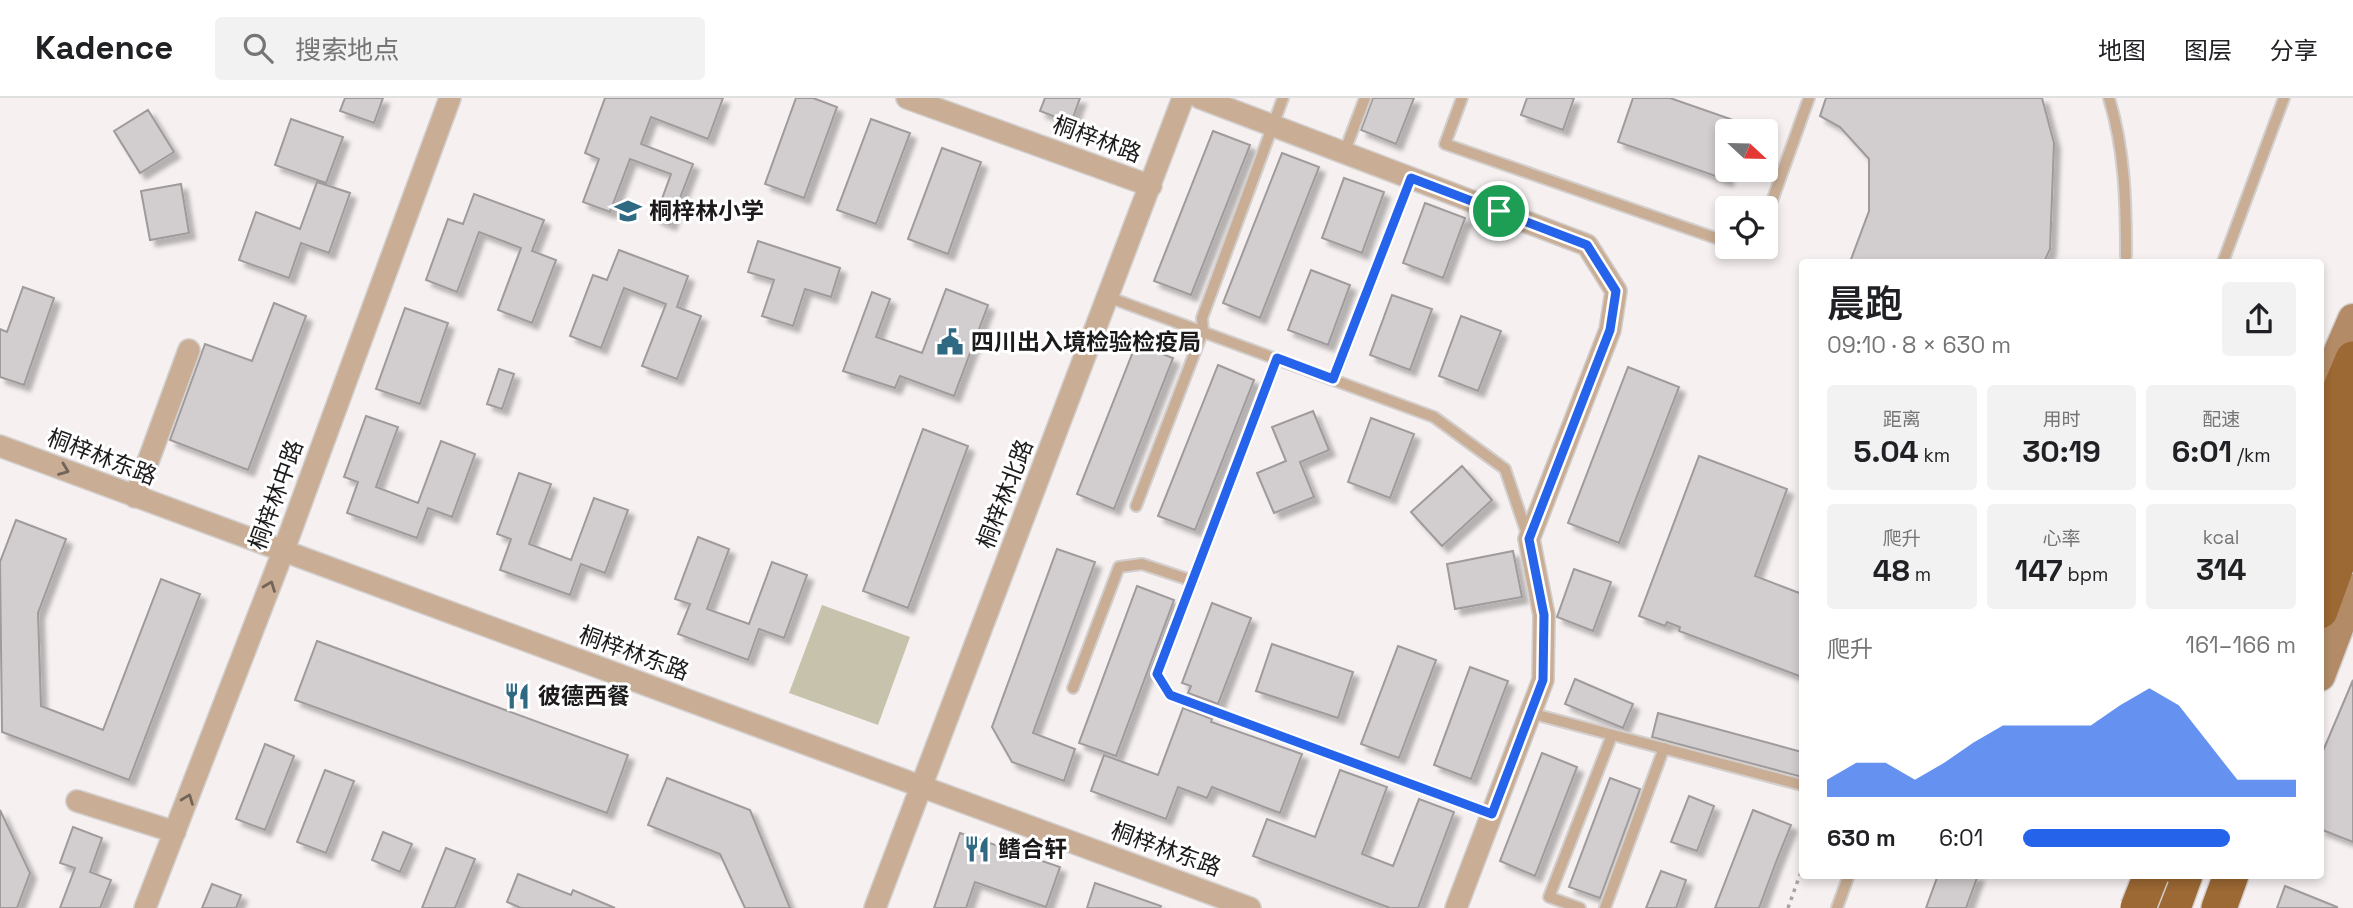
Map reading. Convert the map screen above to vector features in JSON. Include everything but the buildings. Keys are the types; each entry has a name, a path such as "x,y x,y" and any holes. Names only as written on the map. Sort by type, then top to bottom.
{"highway":[{"path":"2324,428 2353,359"},
{"path":"2324,464 2353,389"},
{"path":"2324,496 2353,419"},
{"path":"2324,563 2353,485"},
{"path":"2324,600 2353,520"},
{"path":"2324,621 2353,544"},
{"path":"2138,908 2149,879"},
{"path":"2155,908 2166,879"},
{"path":"2173,908 2184,879"},
{"path":"2199,908 2210,879"},
{"path":"2216,908 2224,879"},
{"path":"2216,908 2229,879"}],"main road":[{"path":"2324,388 2353,319"},
{"path":"2324,665 2353,589"},
{"path":"2129,908 2138,879"},
{"path":"2129,908 2148,879"},
{"path":"2234,908 2245,879"}],"street":[{"name":"桐梓林中路","path":"145,908 283,552 450,98"},
{"name":"桐梓林路","path":"907,98 1150,186"},
{"name":"桐梓林北路","path":"875,908 1183,98"},
{"path":"1200,98 1587,245 1616,291 1610,330 1529,539 1544,615 1543,680 1456,908"},
{"path":"135,497 189,351"},
{"name":"桐梓林东路","path":"0,446 1250,908"},
{"path":"77,801 175,832"}],"lane":[{"path":"1136,506 1203,331 1202,318 1283,98"},
{"path":"1344,153 1365,98"},
{"path":"1462,98 1445,144 1715,238"},
{"path":"1774,196 1809,98"},
{"path":"2109,98 2118,126 2126,184 2126,256"},
{"path":"2224,259 2284,98"},
{"path":"1333,379 1411,178"},
{"path":"1108,297 1434,417 1505,468 1529,539"},
{"path":"1277,358 1157,674 1170,695 1492,814"},
{"path":"1073,688 1119,567 1142,564 1193,581"},
{"path":"1530,713 1799,784"},
{"path":"1580,908 1549,897 1612,735"},
{"path":"1605,908 1664,748"},
{"path":"1837,908 1848,879"}],"path":[{"path":"1788,908 1799,877"}],"shaded area":[{"path":"822,605 910,637 878,725 789,693"}],"place":[{"name":"桐梓林小学","path":"628,211"},
{"name":"四川出入境检验检疫局","path":"950,342"},
{"name":"彼德西餐","path":"517,696"},
{"name":"鳍合轩","path":"977,849"}],"route":[{"path":"1411,178 1499,211 1587,245 1616,291 1610,330 1529,539 1544,615 1543,680 1492,814 1170,695 1157,674 1277,358 1333,379 1411,178"}]}
